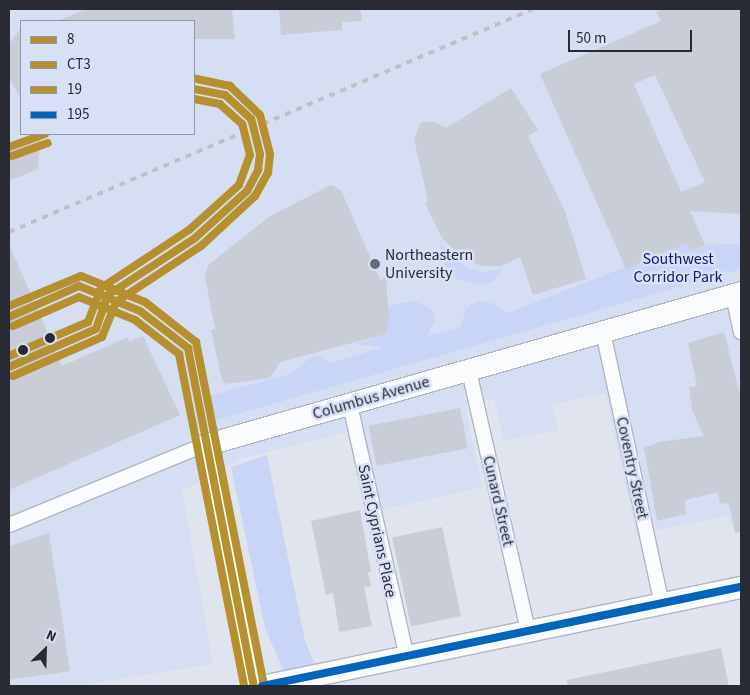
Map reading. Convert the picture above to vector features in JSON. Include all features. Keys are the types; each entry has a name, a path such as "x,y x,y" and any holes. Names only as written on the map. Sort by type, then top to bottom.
{"main road":[{"name":"Columbus Avenue","path":"204,445 737,294"},
{"path":"204,445 254,686"},
{"path":"262,686 741,587"}],"street":[{"path":"737,294 741,332"},
{"name":"Coventry Street","path":"603,332 662,604"},
{"name":"Cunard Street","path":"469,371 528,630"},
{"name":"Saint Cyprians Place","path":"350,405 407,657"},
{"name":"Columbus Avenue","path":"9,525 204,445"}],"shaded area":[{"name":"Northeastern University","path":"9,9 741,9 741,521 730,524 728,515 637,535 605,393 552,405 558,430 504,441 494,399 465,406 482,487 373,512 355,430 243,458 182,491 213,664 75,686 9,686"}],"green space":[{"name":"Southwest Corridor Park","path":"741,191 741,269 213,421 209,396 290,374 311,357 319,356 330,363 384,347 355,344 386,334 388,306 414,301 432,309 435,320 427,336 461,327 466,308 478,301 492,303 508,313 687,243 691,251 705,245 739,244"},
{"path":"440,243 466,268 486,272 502,269 501,272 493,282 481,285 457,279 442,261"},
{"path":"267,455 305,641 324,686 290,686 265,628 231,467"}],"building":[{"path":"86,9 232,9 235,39 195,39 195,20 59,20"},
{"path":"279,9 360,9 362,21 342,22 342,30 281,35"},
{"path":"664,9 741,9 741,214 690,211 705,245 690,251 687,243 626,269 540,74 661,21 656,12","holes":["655,75 705,182 681,192 634,84"]},
{"path":"20,29 20,96 9,78 9,44"},
{"path":"511,88 538,130 528,136 565,211 586,279 533,295 520,257 502,266 481,266 459,255 442,238 425,203 428,201 414,139 421,122 435,122 446,128"},
{"path":"41,135 38,169 9,181 9,147"},
{"path":"331,185 341,190 380,280 386,278 389,319 386,334 280,362 270,378 226,384 222,380 211,330 215,329 205,277 208,265 270,216"},
{"path":"9,244 62,366 128,337 129,342 143,336 180,415 9,490"},
{"path":"724,332 741,399 741,532 735,533 729,503 720,504 718,492 685,500 686,514 657,521 644,448 659,442 704,436 692,410 689,387 697,386 688,343"},
{"path":"460,408 468,448 377,466 369,426"},
{"path":"360,510 371,572 368,573 371,586 364,587 372,626 339,632 333,593 326,595 311,521"},
{"path":"442,527 461,616 411,627 392,538"},
{"path":"49,533 70,671 9,680 9,546"},
{"path":"721,648 729,686 568,686 567,680"}],"railway":[{"path":"9,232 533,9"}],"transit line":[{"name":"CT3","path":"13,376 102,337 116,302 201,246 255,196 268,173 270,154 260,115 230,86 196,79"},
{"name":"8","path":"9,367 96,329 108,295 195,238 247,191 258,170 260,154 251,119 225,95 195,89"},
{"name":"19","path":"9,356 88,322 101,288 189,230 239,185 250,155 242,124 220,104 195,99"},
{"name":"8","path":"9,147 42,135"},
{"name":"CT3","path":"12,156 48,143"},
{"name":"19","path":"9,306 81,276 145,302 196,342 264,684"},
{"name":"8","path":"9,317 79,286 140,311 188,348 254,686"},
{"name":"CT3","path":"13,326 79,297 135,320 179,354 244,686"},
{"name":"195","path":"262,686 741,587"}],"place":[{"name":"Northeastern University","path":"375,264"}]}
